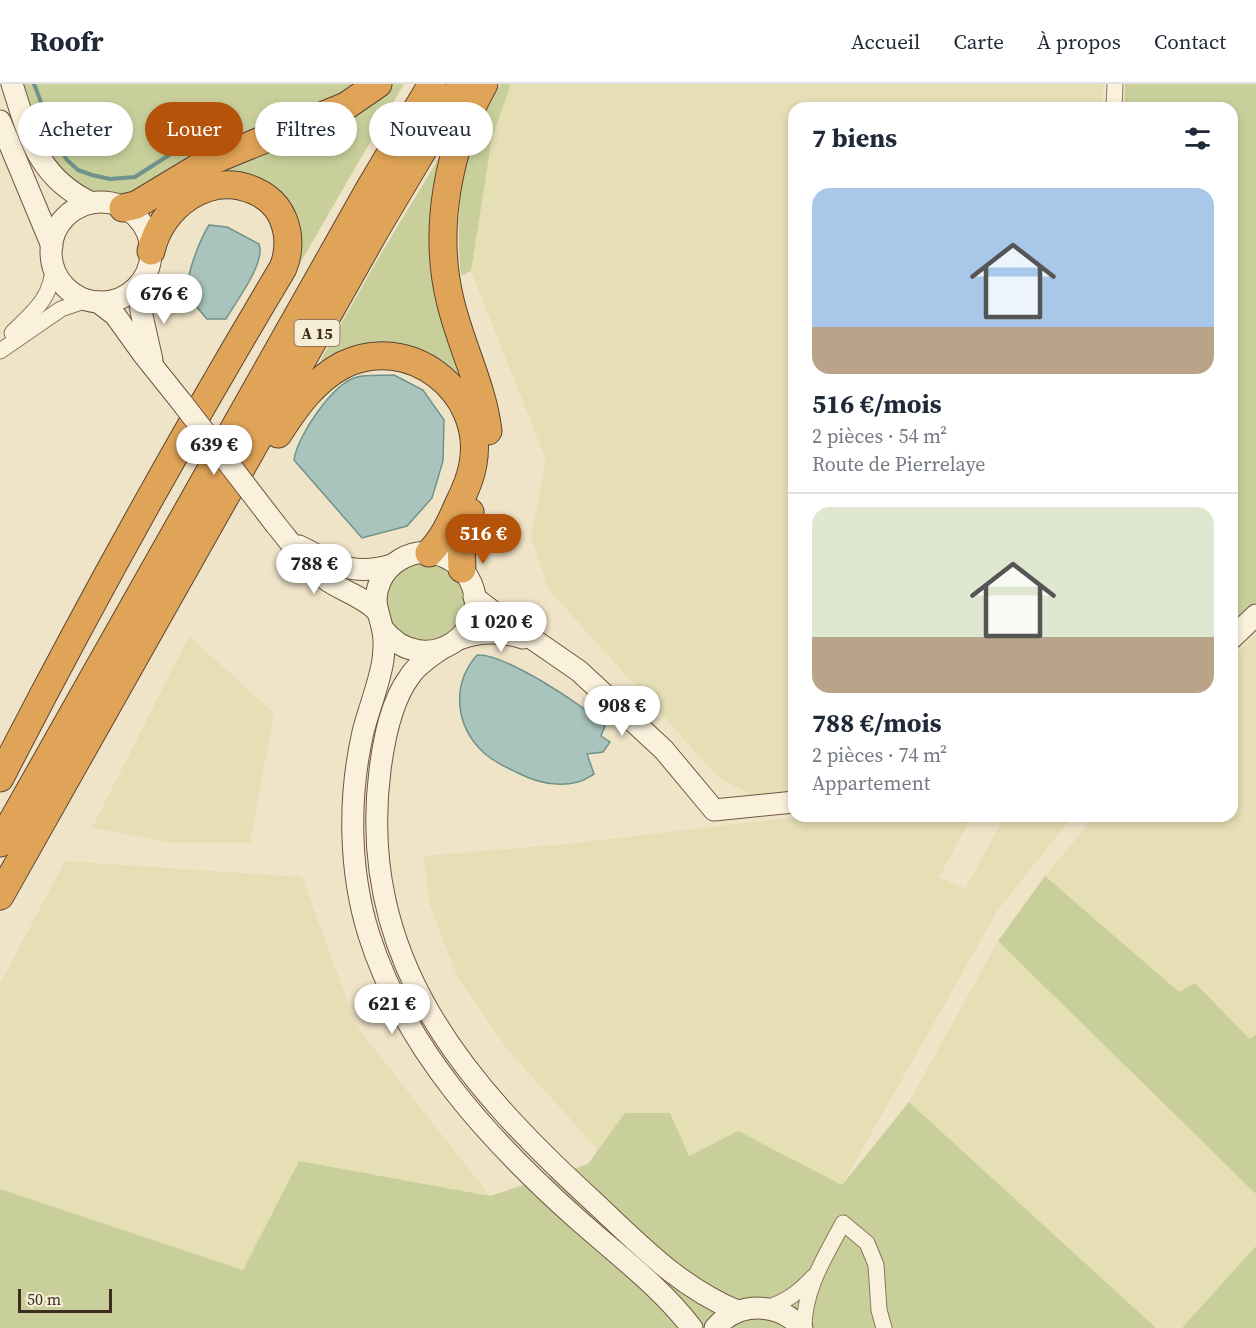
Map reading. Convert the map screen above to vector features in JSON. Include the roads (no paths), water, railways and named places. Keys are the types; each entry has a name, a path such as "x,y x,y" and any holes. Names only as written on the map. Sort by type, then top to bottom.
{"highway":[{"path":"123,208 136,205 204,164 346,106 378,84"},
{"name":"A 15","path":"0,843 371,186 432,84"},
{"name":"A 15","path":"0,896 375,231 462,84"},
{"path":"462,569 461,540 488,465 489,442 483,406 450,300 445,276 443,229 448,185 461,135 484,84"},
{"path":"0,778 81,624 216,380 283,268 288,256 288,238 285,223 278,208 269,199 245,187 216,184 192,195 178,205 155,235 151,251"},
{"path":"177,585 200,570 265,454 307,393 326,375 344,365 369,357 404,359 430,370 446,381 459,397 469,418 473,440 473,464 446,533 429,553"}],"main road":[{"path":"12,84 41,161 65,188 92,203"},
{"path":"0,121 61,282 68,290 106,306 122,322 155,369 308,564 324,578 362,598 399,645 411,650 423,652 450,644 469,635 499,632 541,645"},
{"path":"52,256 59,226 65,218 73,211 92,203 113,204 123,208 139,220 145,229 151,251 150,263 138,286 121,298 93,301"},
{"path":"138,286 141,310 155,369"},
{"path":"290,541 348,569 368,571 392,565 406,556 429,553 452,561 468,577 474,597 471,620 450,644 410,675 399,694 385,742 378,789 377,840 383,891 395,938 424,1006 453,1051 493,1101 531,1143 668,1270 702,1294 737,1311"},
{"path":"392,565 380,581 376,595 383,660 360,750 353,809 355,860 362,909 386,980 423,1047 451,1088 484,1126 553,1197 670,1302 692,1328"},
{"path":"474,597 579,671 664,750 714,810 788,803"},
{"path":"1238,632 1256,615"},
{"path":"715,1328 737,1311 756,1308 783,1313 803,1328"}],"street":[{"path":"1114,84 1114,102"},
{"path":"0,345 46,297 51,286 52,256"},
{"path":"0,351 61,309 93,301"},
{"path":"803,1328 805,1305 816,1272 843,1223 867,1243 876,1265 879,1310 884,1328"},
{"path":"765,1308 787,1300 802,1289 816,1272"}],"water":[{"path":"209,225 227,227 259,244 260,252 254,271 226,319 207,319 190,296 188,287 192,264"},
{"path":"394,375 423,390 444,420 443,461 432,498 407,526 362,538 294,460 309,425 337,389 357,377"},
{"path":"477,655 506,662 544,682 605,726 601,736 610,742 603,752 587,754 594,774 582,781 570,784 546,783 508,768 484,753 467,731 460,705 463,679"}],"waterway":[{"path":"34,84 56,141 67,160 78,170 110,179 135,177 168,156"}]}
